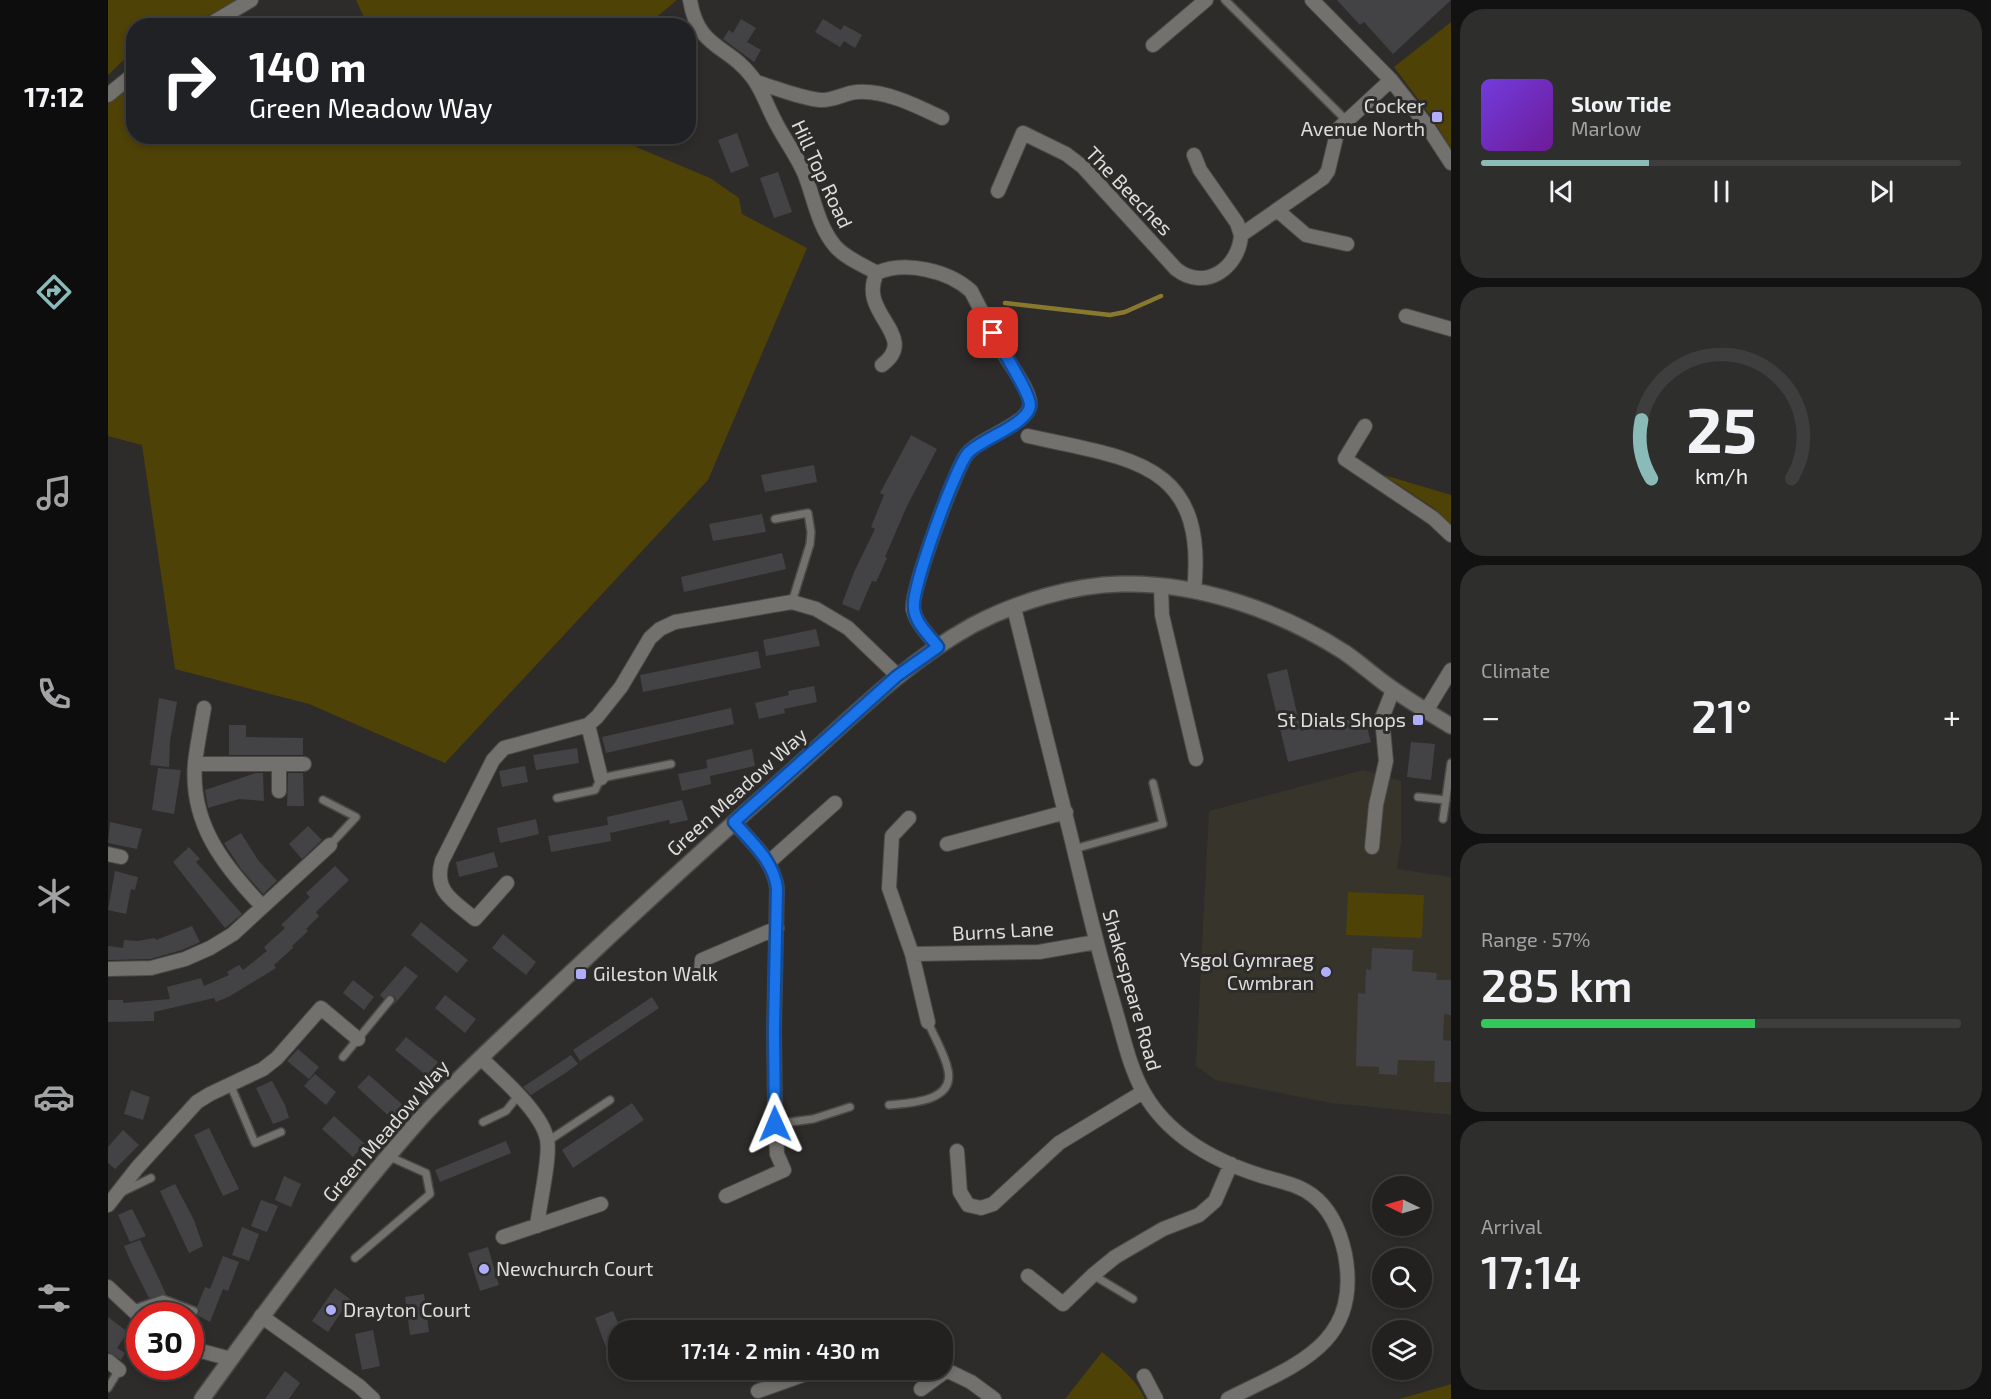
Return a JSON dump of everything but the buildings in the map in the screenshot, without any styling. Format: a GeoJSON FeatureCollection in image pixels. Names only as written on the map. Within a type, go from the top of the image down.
{"type":"FeatureCollection","features":[{"type":"Feature","properties":{"kind":"street"},"geometry":{"type":"LineString","coordinates":[[221,18],[251,0]]}},
{"type":"Feature","properties":{"kind":"street","name":"Hill Top Road"},"geometry":{"type":"LineString","coordinates":[[690,0],[695,18]]}},
{"type":"Feature","properties":{"kind":"street"},"geometry":{"type":"LineString","coordinates":[[1154,45],[1206,0]]}},
{"type":"Feature","properties":{"kind":"street"},"geometry":{"type":"LineString","coordinates":[[1312,0],[1391,80],[1425,123],[1451,163]]}},
{"type":"Feature","properties":{"kind":"street","name":"Hill Top Road"},"geometry":{"type":"LineString","coordinates":[[696,23],[706,39],[741,63],[756,82],[801,167],[830,240],[845,255],[877,273]]}},
{"type":"Feature","properties":{"kind":"street"},"geometry":{"type":"LineString","coordinates":[[108,95],[126,80]]}},
{"type":"Feature","properties":{"kind":"street"},"geometry":{"type":"LineString","coordinates":[[1194,155],[1200,170],[1237,223],[1241,235],[1326,174],[1336,135],[1346,120],[1391,80]]}},
{"type":"Feature","properties":{"kind":"street"},"geometry":{"type":"LineString","coordinates":[[756,82],[822,100],[866,92],[894,98],[942,118]]}},
{"type":"Feature","properties":{"kind":"street","name":"The Beeches"},"geometry":{"type":"LineString","coordinates":[[998,191],[1023,133],[1066,154],[1083,167],[1176,269],[1189,277],[1209,276],[1228,267],[1239,247],[1241,235]]}},
{"type":"Feature","properties":{"kind":"street"},"geometry":{"type":"LineString","coordinates":[[1276,210],[1306,235],[1347,244]]}},
{"type":"Feature","properties":{"kind":"street"},"geometry":{"type":"LineString","coordinates":[[882,365],[891,358],[895,345],[893,334],[873,299],[872,286],[877,273],[889,268],[912,268],[948,277],[971,291],[1026,392],[1030,404],[1029,410],[1020,419],[971,450],[956,474],[921,570],[914,597],[914,609],[919,623],[938,647]]}},
{"type":"Feature","properties":{"kind":"street"},"geometry":{"type":"LineString","coordinates":[[1406,316],[1451,330]]}},
{"type":"Feature","properties":{"kind":"street"},"geometry":{"type":"LineString","coordinates":[[1365,426],[1344,459],[1433,518],[1451,534]]}},
{"type":"Feature","properties":{"kind":"street"},"geometry":{"type":"LineString","coordinates":[[1028,436],[1127,458],[1158,474],[1183,503],[1191,522],[1196,543],[1194,591]]}},
{"type":"Feature","properties":{"kind":"street","name":"Green Meadow Way"},"geometry":{"type":"LineString","coordinates":[[202,1399],[261,1316],[336,1219],[424,1115],[481,1058],[734,822],[897,676],[976,624],[1046,597],[1099,585],[1127,584],[1194,591],[1253,608],[1297,626],[1345,653],[1394,690],[1451,726]]}},
{"type":"Feature","properties":{"kind":"street"},"geometry":{"type":"LineString","coordinates":[[1161,587],[1162,615],[1196,759]]}},
{"type":"Feature","properties":{"kind":"street"},"geometry":{"type":"LineString","coordinates":[[507,883],[475,920],[445,893],[440,883],[439,873],[447,851],[499,753],[504,748],[588,725],[610,700],[650,638],[660,628],[675,622],[792,602],[816,609],[848,628],[897,676]]}},
{"type":"Feature","properties":{"kind":"street","name":"Shakespeare Road"},"geometry":{"type":"LineString","coordinates":[[1014,608],[1066,812],[1096,942],[1131,1064],[1143,1092],[1161,1119],[1182,1138],[1231,1164],[1289,1183],[1312,1195],[1328,1210],[1340,1232],[1348,1276],[1347,1296],[1342,1316],[1333,1333],[1318,1350],[1287,1369],[1228,1399]]}},
{"type":"Feature","properties":{"kind":"street"},"geometry":{"type":"LineString","coordinates":[[1426,711],[1451,670]]}},
{"type":"Feature","properties":{"kind":"street"},"geometry":{"type":"LineString","coordinates":[[1372,847],[1376,805],[1386,761],[1382,718],[1394,690]]}},
{"type":"Feature","properties":{"kind":"street"},"geometry":{"type":"LineString","coordinates":[[204,708],[195,764],[196,792],[208,835],[220,858],[262,906]]}},
{"type":"Feature","properties":{"kind":"street"},"geometry":{"type":"LineString","coordinates":[[588,725],[601,778]]}},
{"type":"Feature","properties":{"kind":"street"},"geometry":{"type":"LineString","coordinates":[[195,764],[304,764]]}},
{"type":"Feature","properties":{"kind":"street"},"geometry":{"type":"LineString","coordinates":[[279,764],[279,791]]}},
{"type":"Feature","properties":{"kind":"street"},"geometry":{"type":"LineString","coordinates":[[769,862],[835,803]]}},
{"type":"Feature","properties":{"kind":"street"},"geometry":{"type":"LineString","coordinates":[[947,844],[1066,812]]}},
{"type":"Feature","properties":{"kind":"street"},"geometry":{"type":"LineString","coordinates":[[909,818],[892,836],[889,888],[912,954],[928,1022]]}},
{"type":"Feature","properties":{"kind":"street"},"geometry":{"type":"LineString","coordinates":[[726,1196],[784,1170],[777,1154],[775,1124],[777,888],[775,873],[769,862],[734,822]]}},
{"type":"Feature","properties":{"kind":"street"},"geometry":{"type":"LineString","coordinates":[[108,969],[151,968],[185,959],[210,948],[233,934],[330,845]]}},
{"type":"Feature","properties":{"kind":"street"},"geometry":{"type":"LineString","coordinates":[[701,973],[702,960],[777,928]]}},
{"type":"Feature","properties":{"kind":"street","name":"Burns Lane"},"geometry":{"type":"LineString","coordinates":[[912,954],[1039,952],[1096,942]]}},
{"type":"Feature","properties":{"kind":"street"},"geometry":{"type":"LineString","coordinates":[[108,1205],[137,1168],[197,1102],[263,1069],[277,1058],[321,1008],[358,1039]]}},
{"type":"Feature","properties":{"kind":"street"},"geometry":{"type":"LineString","coordinates":[[481,1058],[518,1096],[541,1125],[548,1142],[537,1226]]}},
{"type":"Feature","properties":{"kind":"street"},"geometry":{"type":"LineString","coordinates":[[957,1151],[960,1192],[968,1205],[981,1208],[993,1204],[1059,1143],[1143,1092]]}},
{"type":"Feature","properties":{"kind":"street"},"geometry":{"type":"LineString","coordinates":[[1029,1276],[1063,1304],[1115,1257],[1163,1229],[1199,1215],[1215,1202],[1231,1164]]}},
{"type":"Feature","properties":{"kind":"street"},"geometry":{"type":"LineString","coordinates":[[504,1237],[601,1204]]}},
{"type":"Feature","properties":{"kind":"street"},"geometry":{"type":"LineString","coordinates":[[108,1287],[126,1305]]}},
{"type":"Feature","properties":{"kind":"street"},"geometry":{"type":"LineString","coordinates":[[261,1316],[359,1386],[373,1399]]}},
{"type":"Feature","properties":{"kind":"street"},"geometry":{"type":"LineString","coordinates":[[204,1352],[231,1359]]}},
{"type":"Feature","properties":{"kind":"street"},"geometry":{"type":"LineString","coordinates":[[953,1373],[971,1382],[994,1399]]}},
{"type":"Feature","properties":{"kind":"street"},"geometry":{"type":"LineString","coordinates":[[1144,1376],[1156,1399]]}},
{"type":"Feature","properties":{"kind":"street"},"geometry":{"type":"LineString","coordinates":[[758,1391],[789,1380]]}},
{"type":"Feature","properties":{"kind":"street"},"geometry":{"type":"LineString","coordinates":[[921,1389],[932,1380]]}},
{"type":"Feature","properties":{"kind":"lane"},"geometry":{"type":"LineString","coordinates":[[1225,0],[1346,120]]}},
{"type":"Feature","properties":{"kind":"lane"},"geometry":{"type":"LineString","coordinates":[[775,519],[808,513],[812,532],[792,602]]}},
{"type":"Feature","properties":{"kind":"lane"},"geometry":{"type":"LineString","coordinates":[[1443,819],[1451,763]]}},
{"type":"Feature","properties":{"kind":"lane"},"geometry":{"type":"LineString","coordinates":[[557,798],[596,790],[601,778],[671,764]]}},
{"type":"Feature","properties":{"kind":"lane"},"geometry":{"type":"LineString","coordinates":[[1074,849],[1163,824],[1153,783]]}},
{"type":"Feature","properties":{"kind":"lane"},"geometry":{"type":"LineString","coordinates":[[1418,797],[1446,800]]}},
{"type":"Feature","properties":{"kind":"lane"},"geometry":{"type":"LineString","coordinates":[[322,800],[356,817],[330,845]]}},
{"type":"Feature","properties":{"kind":"lane"},"geometry":{"type":"LineString","coordinates":[[343,1058],[390,1000]]}},
{"type":"Feature","properties":{"kind":"lane"},"geometry":{"type":"LineString","coordinates":[[889,1105],[926,1100],[942,1091],[948,1081],[948,1070],[928,1022]]}},
{"type":"Feature","properties":{"kind":"lane"},"geometry":{"type":"LineString","coordinates":[[230,1084],[255,1143],[281,1132]]}},
{"type":"Feature","properties":{"kind":"lane"},"geometry":{"type":"LineString","coordinates":[[483,1122],[506,1111],[518,1096]]}},
{"type":"Feature","properties":{"kind":"lane"},"geometry":{"type":"LineString","coordinates":[[548,1142],[610,1100]]}},
{"type":"Feature","properties":{"kind":"lane"},"geometry":{"type":"LineString","coordinates":[[775,1124],[813,1119],[850,1107]]}},
{"type":"Feature","properties":{"kind":"lane"},"geometry":{"type":"LineString","coordinates":[[355,1258],[430,1194],[426,1173],[388,1156]]}},
{"type":"Feature","properties":{"kind":"lane"},"geometry":{"type":"LineString","coordinates":[[117,1194],[151,1178]]}},
{"type":"Feature","properties":{"kind":"lane"},"geometry":{"type":"LineString","coordinates":[[1093,1275],[1133,1299]]}},
{"type":"Feature","properties":{"kind":"lane"},"geometry":{"type":"LineString","coordinates":[[108,1388],[113,1365]]}},
{"type":"Feature","properties":{"kind":"shaded area"},"geometry":{"type":"Polygon","coordinates":[[[108,0],[237,0],[203,18],[126,18],[126,58],[108,75],[108,0]]]}},
{"type":"Feature","properties":{"kind":"shaded area"},"geometry":{"type":"Polygon","coordinates":[[[356,0],[677,0],[655,18],[364,18],[356,0]]]}},
{"type":"Feature","properties":{"kind":"shaded area"},"geometry":{"type":"Polygon","coordinates":[[[1451,22],[1451,149],[1433,119],[1394,67],[1451,22]]]}},
{"type":"Feature","properties":{"kind":"shaded area"},"geometry":{"type":"Polygon","coordinates":[[[126,85],[126,144],[632,144],[710,178],[739,198],[742,214],[807,248],[708,480],[445,763],[309,704],[175,669],[142,445],[108,436],[108,101],[126,85]]]}},
{"type":"Feature","properties":{"kind":"shaded area"},"geometry":{"type":"Polygon","coordinates":[[[1384,475],[1451,495],[1451,527],[1435,509],[1384,475]]]}},
{"type":"Feature","properties":{"kind":"shaded area","name":"Ysgol Gymraeg Cwmbran"},"geometry":{"type":"Polygon","coordinates":[[[1363,770],[1401,781],[1401,842],[1397,869],[1451,877],[1451,1115],[1331,1103],[1215,1080],[1196,1066],[1209,811],[1363,770]]]}},
{"type":"Feature","properties":{"kind":"shaded area"},"geometry":{"type":"Polygon","coordinates":[[[1348,892],[1424,895],[1422,938],[1346,935],[1348,892]]]}},
{"type":"Feature","properties":{"kind":"shaded area"},"geometry":{"type":"Polygon","coordinates":[[[1102,1352],[1132,1379],[1145,1399],[1065,1399],[1102,1352]]]}},
{"type":"Feature","properties":{"kind":"shaded area"},"geometry":{"type":"Polygon","coordinates":[[[1451,1384],[1451,1399],[1399,1399],[1445,1386],[1451,1384]]]}},
{"type":"Feature","properties":{"kind":"waterway"},"geometry":{"type":"LineString","coordinates":[[1005,303],[1110,315],[1125,312],[1161,296]]}},
{"type":"Feature","properties":{"kind":"place","name":"Cocker Avenue North"},"geometry":{"type":"Point","coordinates":[1437,117]}},
{"type":"Feature","properties":{"kind":"place","name":"St Dials Shops"},"geometry":{"type":"Point","coordinates":[1418,720]}},
{"type":"Feature","properties":{"kind":"place","name":"Ysgol Gymraeg Cwmbran"},"geometry":{"type":"Point","coordinates":[1326,972]}},
{"type":"Feature","properties":{"kind":"place","name":"Gileston Walk"},"geometry":{"type":"Point","coordinates":[581,974]}},
{"type":"Feature","properties":{"kind":"place","name":"Newchurch Court"},"geometry":{"type":"Point","coordinates":[484,1269]}},
{"type":"Feature","properties":{"kind":"place","name":"Drayton Court"},"geometry":{"type":"Point","coordinates":[331,1310]}},
{"type":"Feature","properties":{"kind":"route"},"geometry":{"type":"LineString","coordinates":[[775,1124],[774,1030],[777,928],[775,873],[769,862],[734,822],[897,676],[938,647],[919,623],[914,609],[914,597],[921,570],[956,474],[971,450],[1026,415],[1029,410],[1029,398],[993,333]]}}]}
